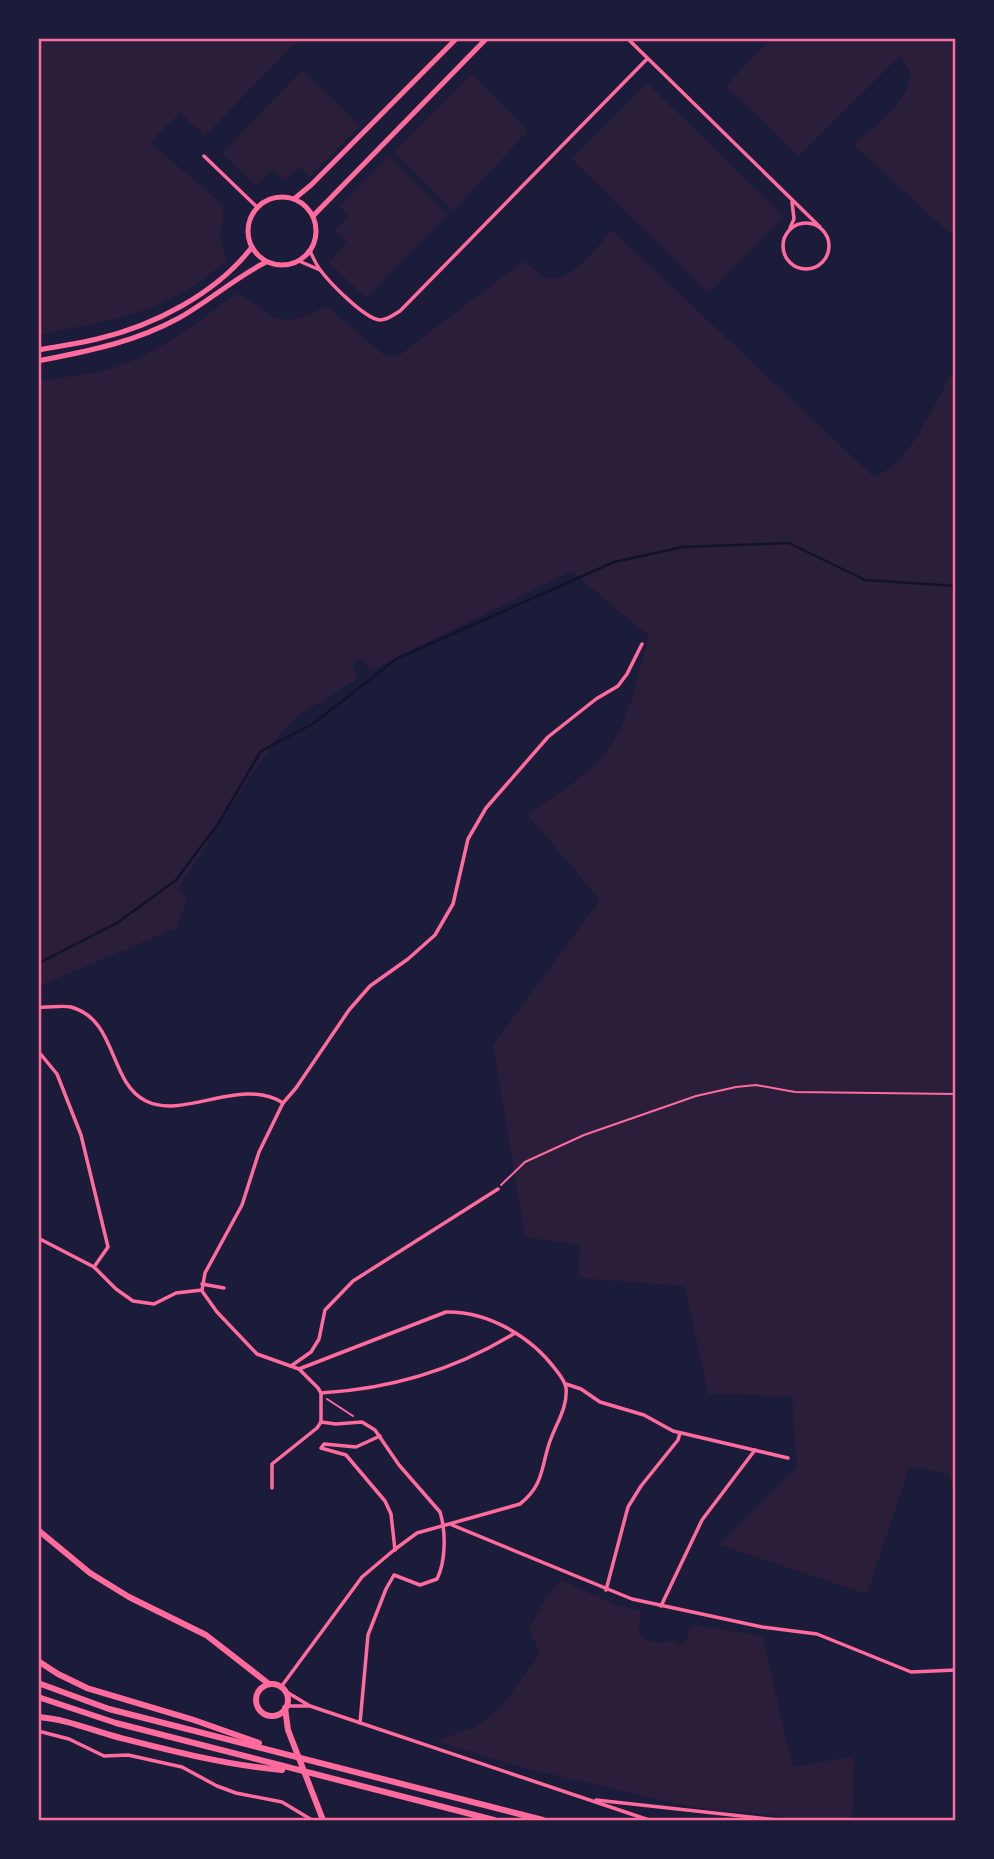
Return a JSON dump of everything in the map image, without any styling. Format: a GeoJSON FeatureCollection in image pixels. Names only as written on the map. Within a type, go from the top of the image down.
{"type":"FeatureCollection","features":[{"type":"Feature","properties":{"kind":"main road"},"geometry":{"type":"LineString","coordinates":[[38,1530],[90,1573],[129,1597],[206,1634],[269,1684],[283,1689],[288,1730],[323,1821]]}},
{"type":"Feature","properties":{"kind":"main road"},"geometry":{"type":"LineString","coordinates":[[38,1661],[86,1688],[191,1718],[286,1754]]}},
{"type":"Feature","properties":{"kind":"main road"},"geometry":{"type":"LineString","coordinates":[[251,1671],[260,1710],[274,1715],[288,1730]]}},
{"type":"Feature","properties":{"kind":"main road"},"geometry":{"type":"LineString","coordinates":[[38,1684],[141,1718],[543,1821]]}},
{"type":"Feature","properties":{"kind":"main road"},"geometry":{"type":"LineString","coordinates":[[258,1692],[269,1684]]}},
{"type":"Feature","properties":{"kind":"main road"},"geometry":{"type":"LineString","coordinates":[[38,1697],[80,1712],[494,1821]]}},
{"type":"Feature","properties":{"kind":"main road"},"geometry":{"type":"LineString","coordinates":[[274,1715],[286,1707]]}},
{"type":"Feature","properties":{"kind":"main road"},"geometry":{"type":"LineString","coordinates":[[38,1717],[63,1721],[220,1762],[298,1771]]}},
{"type":"Feature","properties":{"kind":"street"},"geometry":{"type":"LineString","coordinates":[[294,199],[311,186],[457,38]]}},
{"type":"Feature","properties":{"kind":"street"},"geometry":{"type":"LineString","coordinates":[[313,216],[487,38]]}},
{"type":"Feature","properties":{"kind":"street"},"geometry":{"type":"LineString","coordinates":[[627,38],[820,227],[829,240],[829,248],[827,256],[813,268],[797,267],[785,254],[785,238],[794,219],[792,200]]}},
{"type":"Feature","properties":{"kind":"street"},"geometry":{"type":"LineString","coordinates":[[310,251],[320,270],[362,311],[372,318],[390,318],[400,311],[647,59]]}},
{"type":"Feature","properties":{"kind":"street"},"geometry":{"type":"LineString","coordinates":[[204,156],[258,208]]}},
{"type":"Feature","properties":{"kind":"street"},"geometry":{"type":"LineString","coordinates":[[271,199],[294,199],[313,216],[316,234],[310,251],[299,261],[288,265],[266,262],[252,247],[248,224],[258,208],[271,199]]}},
{"type":"Feature","properties":{"kind":"street"},"geometry":{"type":"LineString","coordinates":[[789,231],[804,223],[820,227]]}},
{"type":"Feature","properties":{"kind":"street"},"geometry":{"type":"LineString","coordinates":[[38,350],[97,339],[132,329],[174,309],[211,286],[240,263],[252,247]]}},
{"type":"Feature","properties":{"kind":"street"},"geometry":{"type":"LineString","coordinates":[[299,261],[320,270]]}},
{"type":"Feature","properties":{"kind":"street"},"geometry":{"type":"LineString","coordinates":[[38,361],[102,349],[136,338],[177,319],[266,262]]}},
{"type":"Feature","properties":{"kind":"street"},"geometry":{"type":"LineString","coordinates":[[272,1488],[272,1464],[321,1422],[321,1393],[299,1369],[257,1354],[216,1312],[202,1290],[214,1255],[242,1205],[259,1152],[283,1103],[349,1010],[370,986],[408,959],[435,934],[453,904],[468,839],[486,808],[548,737],[596,699],[618,686],[642,644]]}},
{"type":"Feature","properties":{"kind":"street"},"geometry":{"type":"LineString","coordinates":[[38,1007],[68,1006],[87,1014],[103,1030],[131,1090],[146,1101],[165,1105],[256,1094],[272,1096],[283,1103]]}},
{"type":"Feature","properties":{"kind":"street"},"geometry":{"type":"LineString","coordinates":[[38,1051],[57,1074],[81,1135],[108,1247],[94,1268]]}},
{"type":"Feature","properties":{"kind":"street"},"geometry":{"type":"LineString","coordinates":[[291,1366],[310,1352],[319,1339],[325,1310],[353,1281],[498,1189]]}},
{"type":"Feature","properties":{"kind":"street"},"geometry":{"type":"LineString","coordinates":[[38,1238],[94,1268],[116,1290],[133,1301],[154,1304],[176,1293],[202,1290]]}},
{"type":"Feature","properties":{"kind":"street"},"geometry":{"type":"LineString","coordinates":[[202,1284],[224,1288]]}},
{"type":"Feature","properties":{"kind":"street"},"geometry":{"type":"LineString","coordinates":[[299,1369],[446,1312],[462,1312],[491,1320],[515,1333],[550,1362],[566,1384],[581,1389],[600,1402],[644,1415],[667,1429],[680,1433],[788,1458]]}},
{"type":"Feature","properties":{"kind":"street"},"geometry":{"type":"LineString","coordinates":[[321,1393],[388,1386],[421,1377],[479,1354],[515,1333]]}},
{"type":"Feature","properties":{"kind":"street"},"geometry":{"type":"LineString","coordinates":[[566,1384],[566,1400],[549,1443],[541,1478],[532,1495],[520,1504],[417,1533],[395,1550],[362,1577],[283,1689],[310,1706],[649,1821]]}},
{"type":"Feature","properties":{"kind":"street"},"geometry":{"type":"LineString","coordinates":[[321,1422],[362,1422],[375,1430],[399,1465],[440,1512],[443,1527],[442,1562],[437,1579],[420,1586],[394,1575],[386,1589],[368,1635],[360,1723]]}},
{"type":"Feature","properties":{"kind":"street"},"geometry":{"type":"LineString","coordinates":[[606,1590],[628,1507],[641,1486],[678,1440],[680,1433]]}},
{"type":"Feature","properties":{"kind":"street"},"geometry":{"type":"LineString","coordinates":[[380,1436],[356,1447],[324,1444],[321,1448],[346,1455],[385,1501],[391,1514],[395,1550]]}},
{"type":"Feature","properties":{"kind":"street"},"geometry":{"type":"LineString","coordinates":[[661,1606],[702,1520],[755,1450]]}},
{"type":"Feature","properties":{"kind":"street"},"geometry":{"type":"LineString","coordinates":[[452,1525],[606,1590],[661,1606],[762,1627],[817,1633],[911,1672],[956,1670]]}},
{"type":"Feature","properties":{"kind":"street"},"geometry":{"type":"LineString","coordinates":[[286,1707],[310,1706]]}},
{"type":"Feature","properties":{"kind":"street"},"geometry":{"type":"LineString","coordinates":[[38,1731],[69,1739],[104,1756],[128,1755],[182,1767],[236,1793],[282,1802],[312,1821]]}},
{"type":"Feature","properties":{"kind":"street"},"geometry":{"type":"LineString","coordinates":[[592,1800],[778,1821]]}},
{"type":"Feature","properties":{"kind":"path"},"geometry":{"type":"LineString","coordinates":[[498,1189],[525,1162],[584,1135],[696,1096],[736,1087],[756,1085],[795,1093],[956,1094]]}},
{"type":"Feature","properties":{"kind":"path"},"geometry":{"type":"LineString","coordinates":[[326,1398],[353,1415],[347,1418],[347,1423]]}},
{"type":"Feature","properties":{"kind":"shaded area"},"geometry":{"type":"Polygon","coordinates":[[[38,39],[299,39],[205,136],[180,113],[150,142],[224,206],[220,237],[227,261],[181,293],[149,308],[102,322],[39,335],[38,39]]]}},
{"type":"Feature","properties":{"kind":"shaded area"},"geometry":{"type":"Polygon","coordinates":[[[770,39],[955,39],[955,238],[854,145],[889,113],[903,95],[911,74],[900,56],[799,156],[726,86],[770,39]]]}},
{"type":"Feature","properties":{"kind":"shaded area"},"geometry":{"type":"Polygon","coordinates":[[[302,70],[360,125],[310,177],[299,167],[285,181],[272,170],[256,186],[222,153],[302,70]]]}},
{"type":"Feature","properties":{"kind":"shaded area"},"geometry":{"type":"Polygon","coordinates":[[[471,74],[528,131],[453,211],[394,152],[471,74]]]}},
{"type":"Feature","properties":{"kind":"shaded area"},"geometry":{"type":"Polygon","coordinates":[[[647,83],[784,216],[709,293],[572,159],[647,83]]]}},
{"type":"Feature","properties":{"kind":"shaded area"},"geometry":{"type":"Polygon","coordinates":[[[389,156],[448,215],[366,298],[329,262],[347,242],[335,230],[349,216],[339,206],[389,156]]]}},
{"type":"Feature","properties":{"kind":"shaded area"},"geometry":{"type":"Polygon","coordinates":[[[612,230],[875,478],[899,461],[917,437],[955,368],[955,1501],[949,1474],[910,1466],[867,1594],[719,1545],[797,1467],[792,1396],[708,1394],[685,1286],[579,1278],[580,1245],[525,1237],[493,1045],[600,900],[528,815],[582,776],[609,749],[631,703],[649,636],[571,571],[370,671],[362,659],[353,663],[357,679],[296,717],[248,780],[177,891],[188,895],[177,928],[39,986],[38,381],[98,372],[134,360],[180,334],[237,293],[261,310],[280,319],[299,318],[326,306],[384,355],[397,357],[524,261],[545,277],[560,278],[577,268],[612,230]]]}},
{"type":"Feature","properties":{"kind":"shaded area"},"geometry":{"type":"Polygon","coordinates":[[[560,1580],[616,1605],[641,1611],[638,1632],[653,1642],[671,1640],[684,1643],[693,1625],[762,1636],[793,1767],[854,1756],[852,1820],[788,1820],[771,1815],[696,1808],[524,1768],[437,1741],[477,1726],[500,1708],[540,1654],[529,1629],[560,1580]]]}},
{"type":"Feature","properties":{"kind":"waterway"},"geometry":{"type":"LineString","coordinates":[[39,963],[117,923],[176,880],[218,824],[261,751],[314,723],[396,659],[614,562],[683,547],[789,543],[865,580],[956,586]]}}]}
